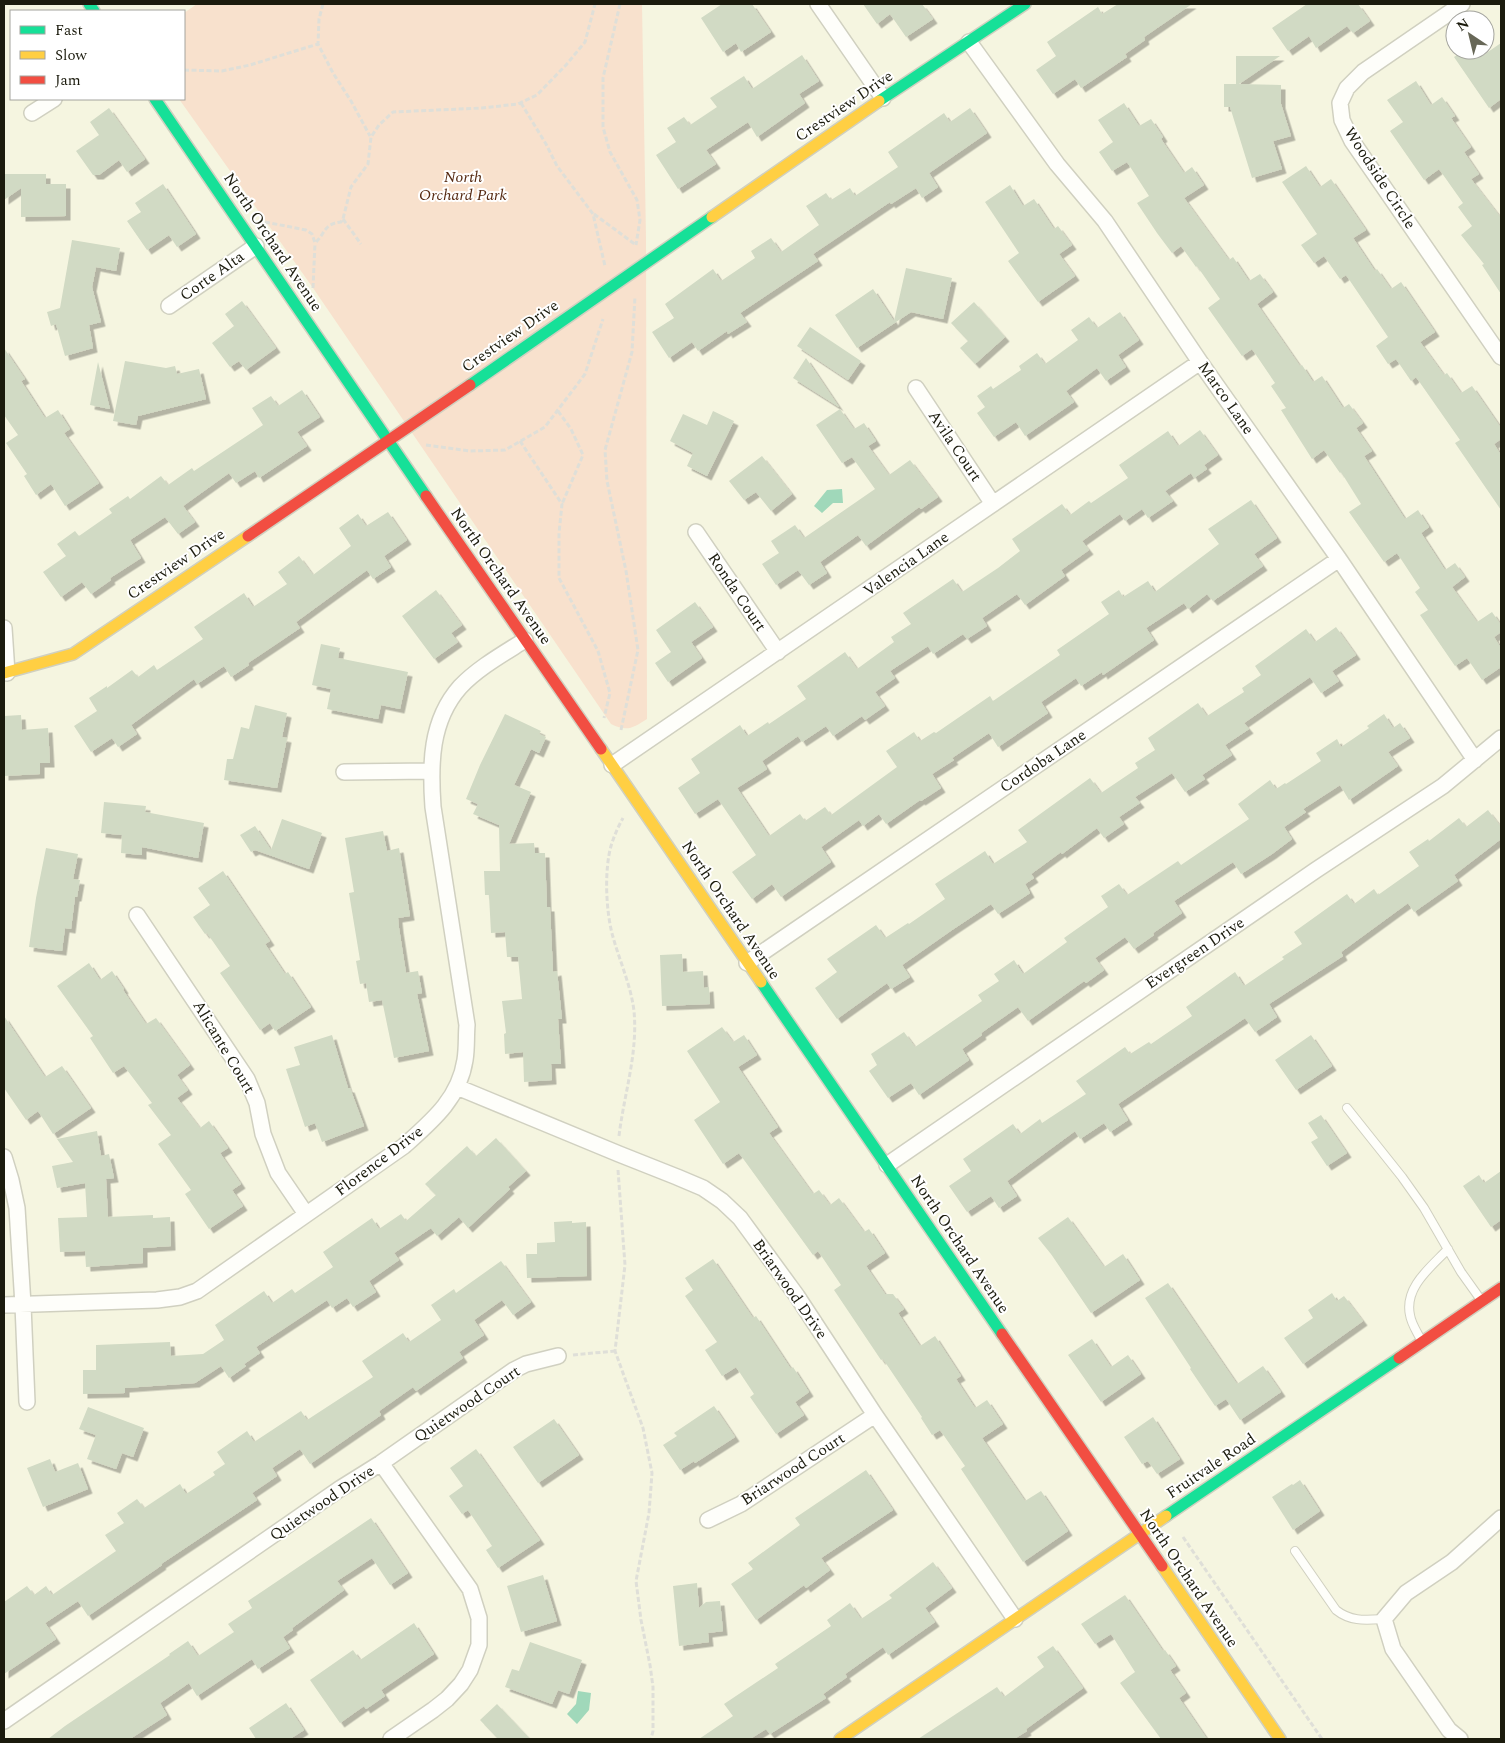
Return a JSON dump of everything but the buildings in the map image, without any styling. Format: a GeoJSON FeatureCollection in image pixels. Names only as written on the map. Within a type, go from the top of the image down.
{"type":"FeatureCollection","features":[{"type":"Feature","properties":{"kind":"street"},"geometry":{"type":"LineString","coordinates":[[818,4],[883,98]]}},
{"type":"Feature","properties":{"kind":"street","name":"Crestview Drive"},"geometry":{"type":"LineString","coordinates":[[5,673],[73,654],[388,441],[883,98],[1025,4]]}},
{"type":"Feature","properties":{"kind":"street","name":"Woodside Circle"},"geometry":{"type":"LineString","coordinates":[[1462,4],[1363,72],[1347,88],[1340,103],[1342,120],[1352,140],[1501,357]]}},
{"type":"Feature","properties":{"kind":"street","name":"Marco Lane"},"geometry":{"type":"LineString","coordinates":[[969,42],[1057,164],[1105,221],[1200,362],[1339,558],[1475,760]]}},
{"type":"Feature","properties":{"kind":"street"},"geometry":{"type":"LineString","coordinates":[[32,113],[52,100]]}},
{"type":"Feature","properties":{"kind":"street","name":"North Orchard Avenue"},"geometry":{"type":"LineString","coordinates":[[156,100],[1280,1739]]}},
{"type":"Feature","properties":{"kind":"street","name":"Corte Alta"},"geometry":{"type":"LineString","coordinates":[[169,306],[256,246]]}},
{"type":"Feature","properties":{"kind":"street","name":"Valencia Lane"},"geometry":{"type":"LineString","coordinates":[[612,765],[1200,362]]}},
{"type":"Feature","properties":{"kind":"street","name":"Avila Court"},"geometry":{"type":"LineString","coordinates":[[916,388],[993,504]]}},
{"type":"Feature","properties":{"kind":"street","name":"Ronda Court"},"geometry":{"type":"LineString","coordinates":[[696,532],[778,652]]}},
{"type":"Feature","properties":{"kind":"street","name":"Cordoba Lane"},"geometry":{"type":"LineString","coordinates":[[747,963],[1339,558]]}},
{"type":"Feature","properties":{"kind":"street"},"geometry":{"type":"LineString","coordinates":[[4,628],[5,673]]}},
{"type":"Feature","properties":{"kind":"street","name":"Florence Drive"},"geometry":{"type":"LineString","coordinates":[[4,1305],[157,1300],[180,1298],[196,1291],[404,1146],[448,1104],[457,1087],[465,1060],[467,1025],[433,807],[431,771],[436,734],[446,709],[461,687],[525,640]]}},
{"type":"Feature","properties":{"kind":"street","name":"Evergreen Drive"},"geometry":{"type":"LineString","coordinates":[[887,1165],[1308,875],[1443,786],[1501,738]]}},
{"type":"Feature","properties":{"kind":"street"},"geometry":{"type":"LineString","coordinates":[[344,772],[431,771]]}},
{"type":"Feature","properties":{"kind":"street","name":"Alicante Court"},"geometry":{"type":"LineString","coordinates":[[138,915],[247,1079],[257,1103],[263,1134],[278,1173],[306,1214]]}},
{"type":"Feature","properties":{"kind":"street","name":"Briarwood Drive"},"geometry":{"type":"LineString","coordinates":[[457,1087],[703,1188],[722,1201],[740,1218],[797,1296],[875,1415],[1015,1619]]}},
{"type":"Feature","properties":{"kind":"street"},"geometry":{"type":"LineString","coordinates":[[4,1157],[17,1208],[24,1305],[27,1402]]}},
{"type":"Feature","properties":{"kind":"street","name":"Fruitvale Road"},"geometry":{"type":"LineString","coordinates":[[840,1739],[1501,1288]]}},
{"type":"Feature","properties":{"kind":"street","name":"Quietwood Court"},"geometry":{"type":"LineString","coordinates":[[381,1463],[514,1370],[526,1364],[558,1356]]}},
{"type":"Feature","properties":{"kind":"street","name":"Briarwood Court"},"geometry":{"type":"LineString","coordinates":[[708,1520],[741,1504],[875,1415]]}},
{"type":"Feature","properties":{"kind":"street","name":"Quietwood Drive"},"geometry":{"type":"LineString","coordinates":[[4,1720],[341,1488],[381,1463],[470,1590],[479,1618],[479,1645],[470,1670],[461,1684],[447,1699],[391,1739]]}},
{"type":"Feature","properties":{"kind":"street"},"geometry":{"type":"LineString","coordinates":[[1460,1739],[1449,1730],[1393,1649],[1384,1619],[1406,1593],[1452,1562],[1501,1518]]}},
{"type":"Feature","properties":{"kind":"lane"},"geometry":{"type":"LineString","coordinates":[[1347,1108],[1424,1208],[1461,1272],[1482,1301]]}},
{"type":"Feature","properties":{"kind":"lane"},"geometry":{"type":"LineString","coordinates":[[1422,1342],[1410,1316],[1409,1300],[1416,1282],[1448,1249]]}},
{"type":"Feature","properties":{"kind":"lane"},"geometry":{"type":"LineString","coordinates":[[1294,1551],[1336,1610],[1342,1615],[1354,1620],[1384,1619]]}},
{"type":"Feature","properties":{"kind":"path"},"geometry":{"type":"LineString","coordinates":[[323,4],[319,19],[318,44],[332,73],[351,101],[371,137]]}},
{"type":"Feature","properties":{"kind":"path"},"geometry":{"type":"LineString","coordinates":[[315,243],[321,237],[324,229],[332,223],[341,222],[343,219],[351,187],[368,164],[371,137],[379,125],[393,112],[463,110],[521,103],[537,95],[585,42],[595,4]]}},
{"type":"Feature","properties":{"kind":"path"},"geometry":{"type":"LineString","coordinates":[[620,4],[603,78],[603,127],[610,152],[637,200],[640,220],[636,245],[632,352],[605,450],[607,482],[626,572],[638,650],[621,730]]}},
{"type":"Feature","properties":{"kind":"path"},"geometry":{"type":"LineString","coordinates":[[185,70],[222,71],[250,65],[318,44]]}},
{"type":"Feature","properties":{"kind":"path"},"geometry":{"type":"LineString","coordinates":[[521,103],[557,166],[593,214],[636,245]]}},
{"type":"Feature","properties":{"kind":"path"},"geometry":{"type":"LineString","coordinates":[[593,214],[610,286]]}},
{"type":"Feature","properties":{"kind":"path"},"geometry":{"type":"LineString","coordinates":[[343,219],[362,244]]}},
{"type":"Feature","properties":{"kind":"path"},"geometry":{"type":"LineString","coordinates":[[265,222],[306,230],[312,234],[315,243],[312,288]]}},
{"type":"Feature","properties":{"kind":"path"},"geometry":{"type":"LineString","coordinates":[[426,445],[470,451],[505,450],[545,427],[585,374],[603,318]]}},
{"type":"Feature","properties":{"kind":"path"},"geometry":{"type":"LineString","coordinates":[[558,411],[571,429],[582,455],[562,504],[559,533],[559,578],[598,651],[610,693],[598,745]]}},
{"type":"Feature","properties":{"kind":"path"},"geometry":{"type":"LineString","coordinates":[[520,441],[562,504]]}},
{"type":"Feature","properties":{"kind":"path"},"geometry":{"type":"LineString","coordinates":[[634,797],[615,832],[610,848],[608,872],[608,903],[612,935],[630,990],[634,1011],[635,1038],[619,1135],[618,1179],[625,1265],[615,1351],[643,1428],[652,1473],[649,1513],[636,1581],[640,1620],[653,1687],[653,1731],[651,1739]]}},
{"type":"Feature","properties":{"kind":"path"},"geometry":{"type":"LineString","coordinates":[[558,1356],[615,1351]]}},
{"type":"Feature","properties":{"kind":"path"},"geometry":{"type":"LineString","coordinates":[[1183,1537],[1322,1739]]}},
{"type":"Feature","properties":{"kind":"green space","name":"North Orchard Park"},"geometry":{"type":"Polygon","coordinates":[[[197,4],[642,4],[646,238],[647,719],[630,728],[621,728],[611,724],[313,288],[180,100],[185,100],[185,12],[197,4]]]}},
{"type":"Feature","properties":{"kind":"shaded area"},"geometry":{"type":"Polygon","coordinates":[[[842,489],[843,503],[833,503],[822,513],[814,506],[827,490],[842,489]]]}},
{"type":"Feature","properties":{"kind":"shaded area"},"geometry":{"type":"Polygon","coordinates":[[[578,1691],[591,1693],[589,1710],[577,1724],[567,1714],[576,1704],[578,1691]]]}},
{"type":"Feature","properties":{"kind":"traffic: fast"},"geometry":{"type":"LineString","coordinates":[[89,4],[93,10]]}},
{"type":"Feature","properties":{"kind":"traffic: fast"},"geometry":{"type":"LineString","coordinates":[[879,101],[1025,4]]}},
{"type":"Feature","properties":{"kind":"traffic: fast"},"geometry":{"type":"LineString","coordinates":[[156,100],[426,496]]}},
{"type":"Feature","properties":{"kind":"traffic: fast"},"geometry":{"type":"LineString","coordinates":[[470,385],[712,217]]}},
{"type":"Feature","properties":{"kind":"traffic: fast"},"geometry":{"type":"LineString","coordinates":[[761,982],[1002,1334]]}},
{"type":"Feature","properties":{"kind":"traffic: fast"},"geometry":{"type":"LineString","coordinates":[[1166,1516],[1399,1358]]}},
{"type":"Feature","properties":{"kind":"traffic: slow"},"geometry":{"type":"LineString","coordinates":[[712,217],[879,101]]}},
{"type":"Feature","properties":{"kind":"traffic: slow"},"geometry":{"type":"LineString","coordinates":[[4,673],[73,654],[248,536]]}},
{"type":"Feature","properties":{"kind":"traffic: slow"},"geometry":{"type":"LineString","coordinates":[[601,749],[761,982]]}},
{"type":"Feature","properties":{"kind":"traffic: slow"},"geometry":{"type":"LineString","coordinates":[[840,1739],[1166,1516]]}},
{"type":"Feature","properties":{"kind":"traffic: slow"},"geometry":{"type":"LineString","coordinates":[[1162,1566],[1280,1739]]}},
{"type":"Feature","properties":{"kind":"traffic: jam"},"geometry":{"type":"LineString","coordinates":[[248,536],[470,385]]}},
{"type":"Feature","properties":{"kind":"traffic: jam"},"geometry":{"type":"LineString","coordinates":[[426,496],[601,749]]}},
{"type":"Feature","properties":{"kind":"traffic: jam"},"geometry":{"type":"LineString","coordinates":[[1399,1358],[1501,1288]]}},
{"type":"Feature","properties":{"kind":"traffic: jam"},"geometry":{"type":"LineString","coordinates":[[1002,1334],[1162,1566]]}}]}
